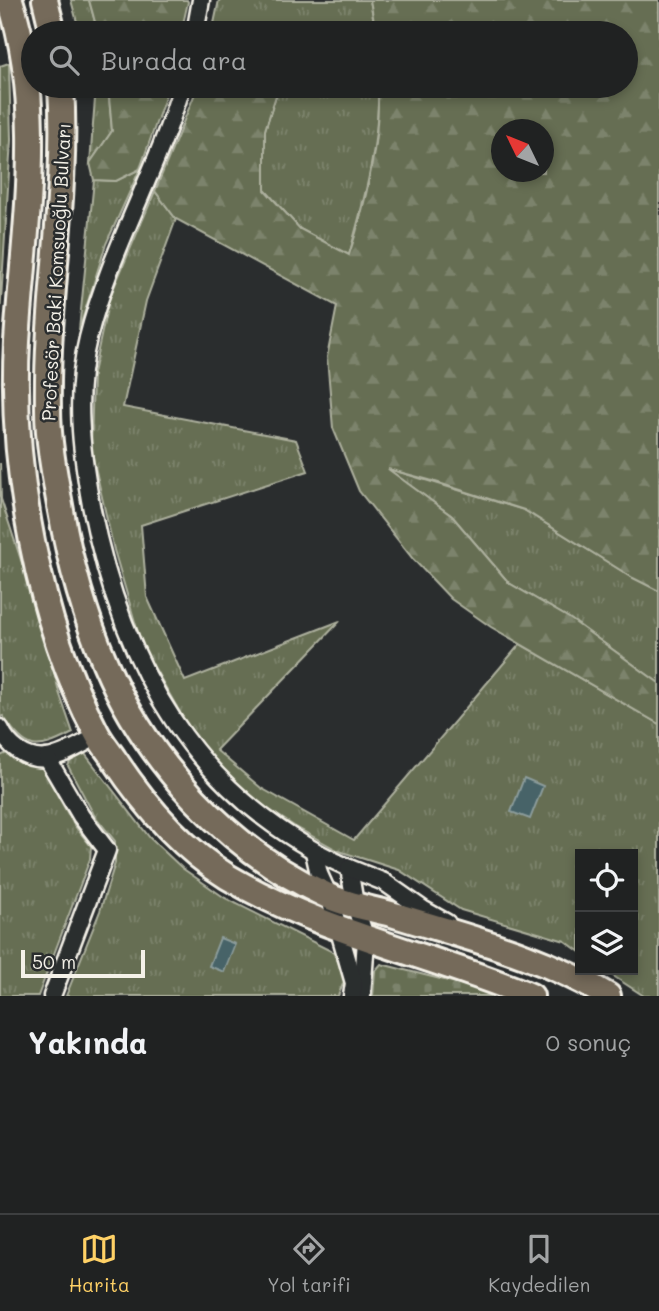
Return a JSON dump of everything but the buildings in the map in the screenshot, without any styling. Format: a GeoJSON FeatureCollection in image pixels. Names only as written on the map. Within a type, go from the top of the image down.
{"type":"FeatureCollection","features":[{"type":"Feature","properties":{"kind":"main road","name":"Profesör Baki Komsuoğlu Bulvarı"},"geometry":{"type":"LineString","coordinates":[[10,0],[21,36]]}},
{"type":"Feature","properties":{"kind":"main road"},"geometry":{"type":"LineString","coordinates":[[45,0],[50,21]]}},
{"type":"Feature","properties":{"kind":"main road","name":"Profesör Baki Komsuoğlu Bulvarı"},"geometry":{"type":"LineString","coordinates":[[28,98],[30,161],[16,368],[23,496],[50,611],[78,696],[98,736],[133,788],[167,827],[197,855],[227,876],[337,929],[531,996]]}},
{"type":"Feature","properties":{"kind":"main road","name":"Profesör Baki Komsuoğlu Bulvarı"},"geometry":{"type":"LineString","coordinates":[[62,98],[63,174],[48,365],[49,433],[65,531],[85,611],[104,662],[143,732],[185,790],[234,836],[255,853],[329,897],[476,939],[566,973],[608,996]]}},
{"type":"Feature","properties":{"kind":"street"},"geometry":{"type":"LineString","coordinates":[[197,21],[201,0]]}},
{"type":"Feature","properties":{"kind":"street"},"geometry":{"type":"LineString","coordinates":[[177,98],[156,162],[111,265],[88,339],[79,399],[83,459],[97,534],[132,644],[163,707],[221,781],[272,823],[314,852],[384,882],[424,910],[476,939]]}},
{"type":"Feature","properties":{"kind":"street"},"geometry":{"type":"LineString","coordinates":[[0,728],[4,738],[19,752],[47,758],[98,736]]}},
{"type":"Feature","properties":{"kind":"street"},"geometry":{"type":"LineString","coordinates":[[47,758],[81,816],[107,850],[52,996]]}},
{"type":"Feature","properties":{"kind":"street"},"geometry":{"type":"LineString","coordinates":[[314,852],[354,983],[352,996]]}},
{"type":"Feature","properties":{"kind":"street"},"geometry":{"type":"LineString","coordinates":[[349,868],[355,904],[366,940],[362,996]]}},
{"type":"Feature","properties":{"kind":"green space"},"geometry":{"type":"Polygon","coordinates":[[[71,0],[89,0],[95,21],[77,21],[71,0]]]}},
{"type":"Feature","properties":{"kind":"green space"},"geometry":{"type":"Polygon","coordinates":[[[89,0],[188,2],[184,21],[95,21],[89,0]]]}},
{"type":"Feature","properties":{"kind":"green space"},"geometry":{"type":"Polygon","coordinates":[[[219,0],[370,0],[374,21],[215,21],[219,0]]]}},
{"type":"Feature","properties":{"kind":"green space"},"geometry":{"type":"Polygon","coordinates":[[[370,0],[659,0],[659,591],[633,578],[524,510],[388,469],[452,516],[509,583],[569,618],[659,683],[659,724],[491,627],[451,599],[413,559],[359,491],[333,428],[327,357],[337,306],[176,219],[155,191],[193,98],[275,98],[265,130],[265,190],[300,229],[349,255],[371,172],[378,98],[638,98],[638,21],[374,21],[370,0]]]}},
{"type":"Feature","properties":{"kind":"green space"},"geometry":{"type":"Polygon","coordinates":[[[9,63],[11,140],[0,316],[0,66],[9,63]]]}},
{"type":"Feature","properties":{"kind":"green space"},"geometry":{"type":"Polygon","coordinates":[[[95,98],[109,98],[112,131],[90,163],[95,98]]]}},
{"type":"Feature","properties":{"kind":"green space"},"geometry":{"type":"Polygon","coordinates":[[[109,98],[165,98],[140,169],[116,181],[94,180],[90,163],[112,131],[109,98]]]}},
{"type":"Feature","properties":{"kind":"green space"},"geometry":{"type":"Polygon","coordinates":[[[275,98],[378,98],[374,150],[349,255],[300,229],[265,190],[265,130],[275,98]]]}},
{"type":"Feature","properties":{"kind":"green space"},"geometry":{"type":"Polygon","coordinates":[[[140,169],[106,244],[79,330],[94,180],[116,181],[140,169]]]}},
{"type":"Feature","properties":{"kind":"green space"},"geometry":{"type":"Polygon","coordinates":[[[155,191],[176,219],[146,301],[123,407],[296,440],[308,471],[141,525],[147,597],[185,681],[340,621],[216,750],[261,788],[354,840],[520,644],[659,724],[659,996],[644,996],[612,975],[638,975],[638,849],[575,849],[575,948],[565,941],[461,910],[399,870],[339,851],[256,801],[225,773],[194,737],[142,646],[114,550],[91,449],[93,373],[109,299],[155,191]]]}},
{"type":"Feature","properties":{"kind":"green space"},"geometry":{"type":"Polygon","coordinates":[[[0,463],[1,499],[44,630],[59,692],[73,733],[41,745],[26,742],[3,716],[0,717],[0,463]]]}},
{"type":"Feature","properties":{"kind":"green space"},"geometry":{"type":"Polygon","coordinates":[[[386,468],[524,510],[633,578],[659,591],[659,683],[569,618],[509,583],[452,516],[386,468]]]}},
{"type":"Feature","properties":{"kind":"green space"},"geometry":{"type":"Polygon","coordinates":[[[7,753],[21,761],[42,767],[74,825],[91,846],[90,859],[38,996],[0,996],[0,756],[7,753]]]}},
{"type":"Feature","properties":{"kind":"green space"},"geometry":{"type":"Polygon","coordinates":[[[85,754],[150,838],[182,868],[225,898],[333,952],[346,977],[338,996],[66,996],[100,911],[115,863],[115,841],[94,815],[68,766],[73,756],[85,754]]]}},
{"type":"Feature","properties":{"kind":"green space"},"geometry":{"type":"Polygon","coordinates":[[[381,964],[497,996],[373,996],[375,971],[381,964]]]}},
{"type":"Feature","properties":{"kind":"water"},"geometry":{"type":"Polygon","coordinates":[[[524,778],[543,786],[530,819],[511,812],[524,778]]]}},
{"type":"Feature","properties":{"kind":"water"},"geometry":{"type":"Polygon","coordinates":[[[220,938],[235,944],[224,972],[209,966],[220,938]]]}}]}
